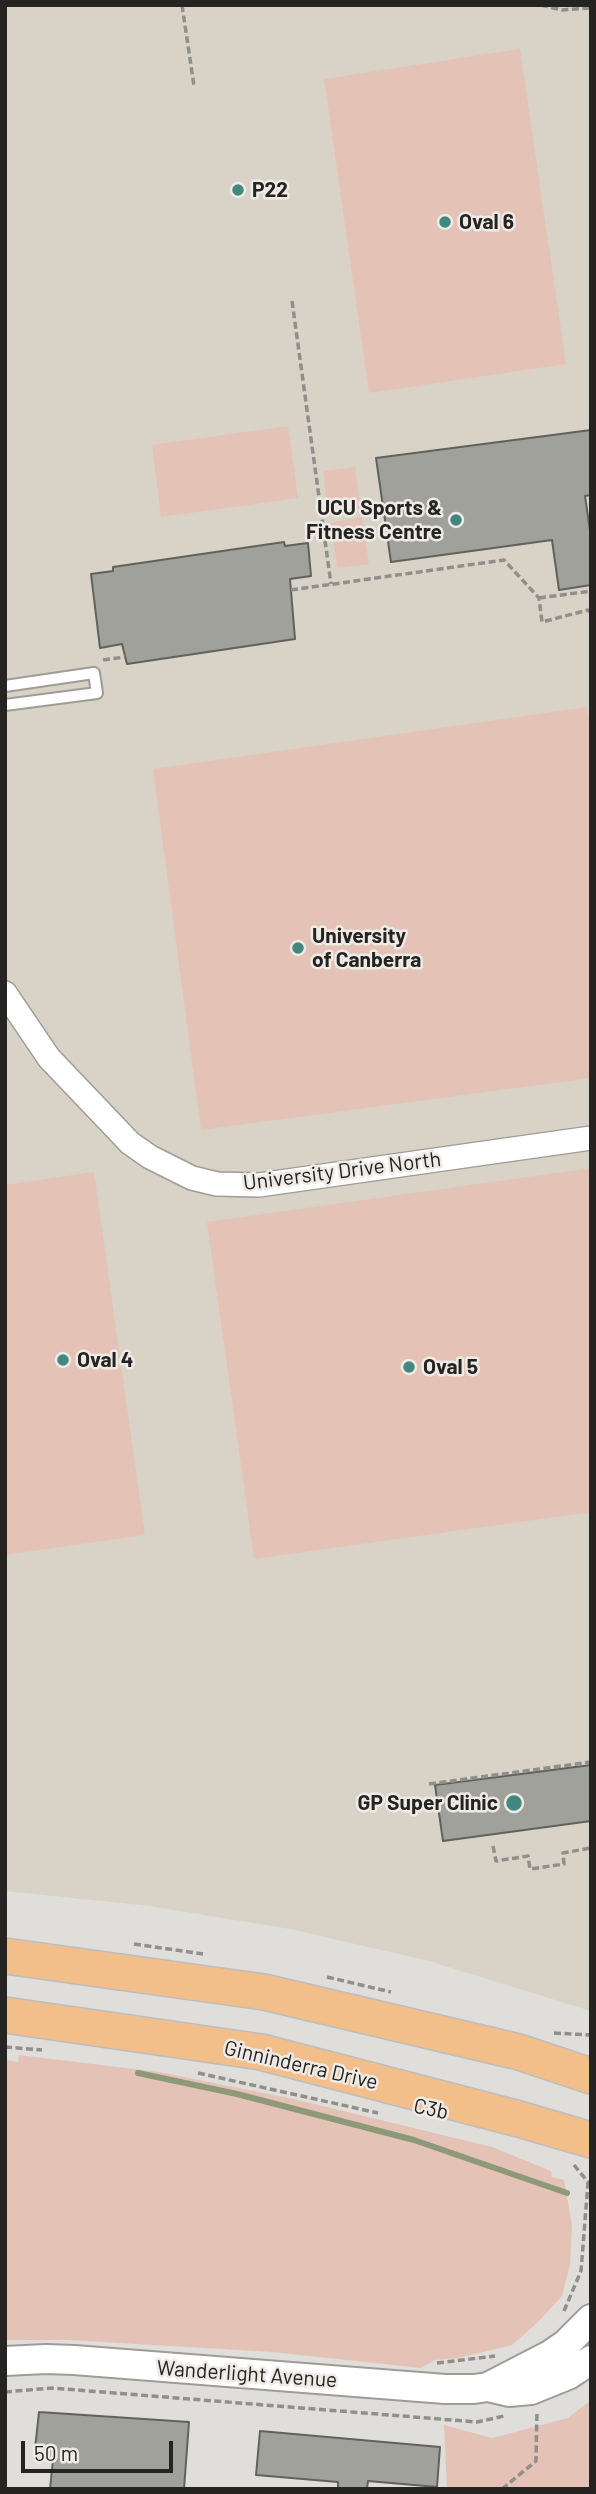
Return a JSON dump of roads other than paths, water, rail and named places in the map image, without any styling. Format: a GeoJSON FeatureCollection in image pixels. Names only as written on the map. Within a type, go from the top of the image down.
{"type":"FeatureCollection","features":[{"type":"Feature","properties":{"kind":"main road"},"geometry":{"type":"LineString","coordinates":[[5,1956],[264,1992],[519,2052],[591,2076]]}},
{"type":"Feature","properties":{"kind":"main road","name":"Ginninderra Drive"},"geometry":{"type":"LineString","coordinates":[[5,2015],[261,2052],[519,2119],[585,2160]]}},
{"type":"Feature","properties":{"kind":"main road"},"geometry":{"type":"LineString","coordinates":[[519,2052],[591,2049]]}},
{"type":"Feature","properties":{"kind":"street","name":"University Drive North"},"geometry":{"type":"LineString","coordinates":[[5,993],[49,1058],[130,1143],[150,1157],[192,1178],[217,1184],[259,1185],[591,1138]]}},
{"type":"Feature","properties":{"kind":"street","name":"Wanderlight Avenue"},"geometry":{"type":"LineString","coordinates":[[488,2387],[550,2355],[591,2319]]}},
{"type":"Feature","properties":{"kind":"street","name":"Wanderlight Avenue"},"geometry":{"type":"LineString","coordinates":[[5,2361],[74,2360],[430,2388],[488,2387],[509,2392],[531,2390],[568,2375],[591,2360]]}},
{"type":"Feature","properties":{"kind":"lane"},"geometry":{"type":"LineString","coordinates":[[5,686],[94,673],[97,693],[5,705]]}},
{"type":"Feature","properties":{"kind":"waterway"},"geometry":{"type":"LineString","coordinates":[[138,2073],[237,2094],[414,2140],[567,2193]]}},
{"type":"Feature","properties":{"kind":"place","name":"P22"},"geometry":{"type":"Point","coordinates":[238,190]}},
{"type":"Feature","properties":{"kind":"place","name":"Oval 6"},"geometry":{"type":"Point","coordinates":[445,222]}},
{"type":"Feature","properties":{"kind":"place","name":"UCU Sports & Fitness Centre"},"geometry":{"type":"Point","coordinates":[456,520]}},
{"type":"Feature","properties":{"kind":"place","name":"University of Canberra"},"geometry":{"type":"Point","coordinates":[298,948]}},
{"type":"Feature","properties":{"kind":"place","name":"Oval 4"},"geometry":{"type":"Point","coordinates":[63,1360]}},
{"type":"Feature","properties":{"kind":"place","name":"Oval 5"},"geometry":{"type":"Point","coordinates":[409,1367]}},
{"type":"Feature","properties":{"kind":"place","name":"GP Super Clinic"},"geometry":{"type":"Point","coordinates":[514,1803]}}]}
